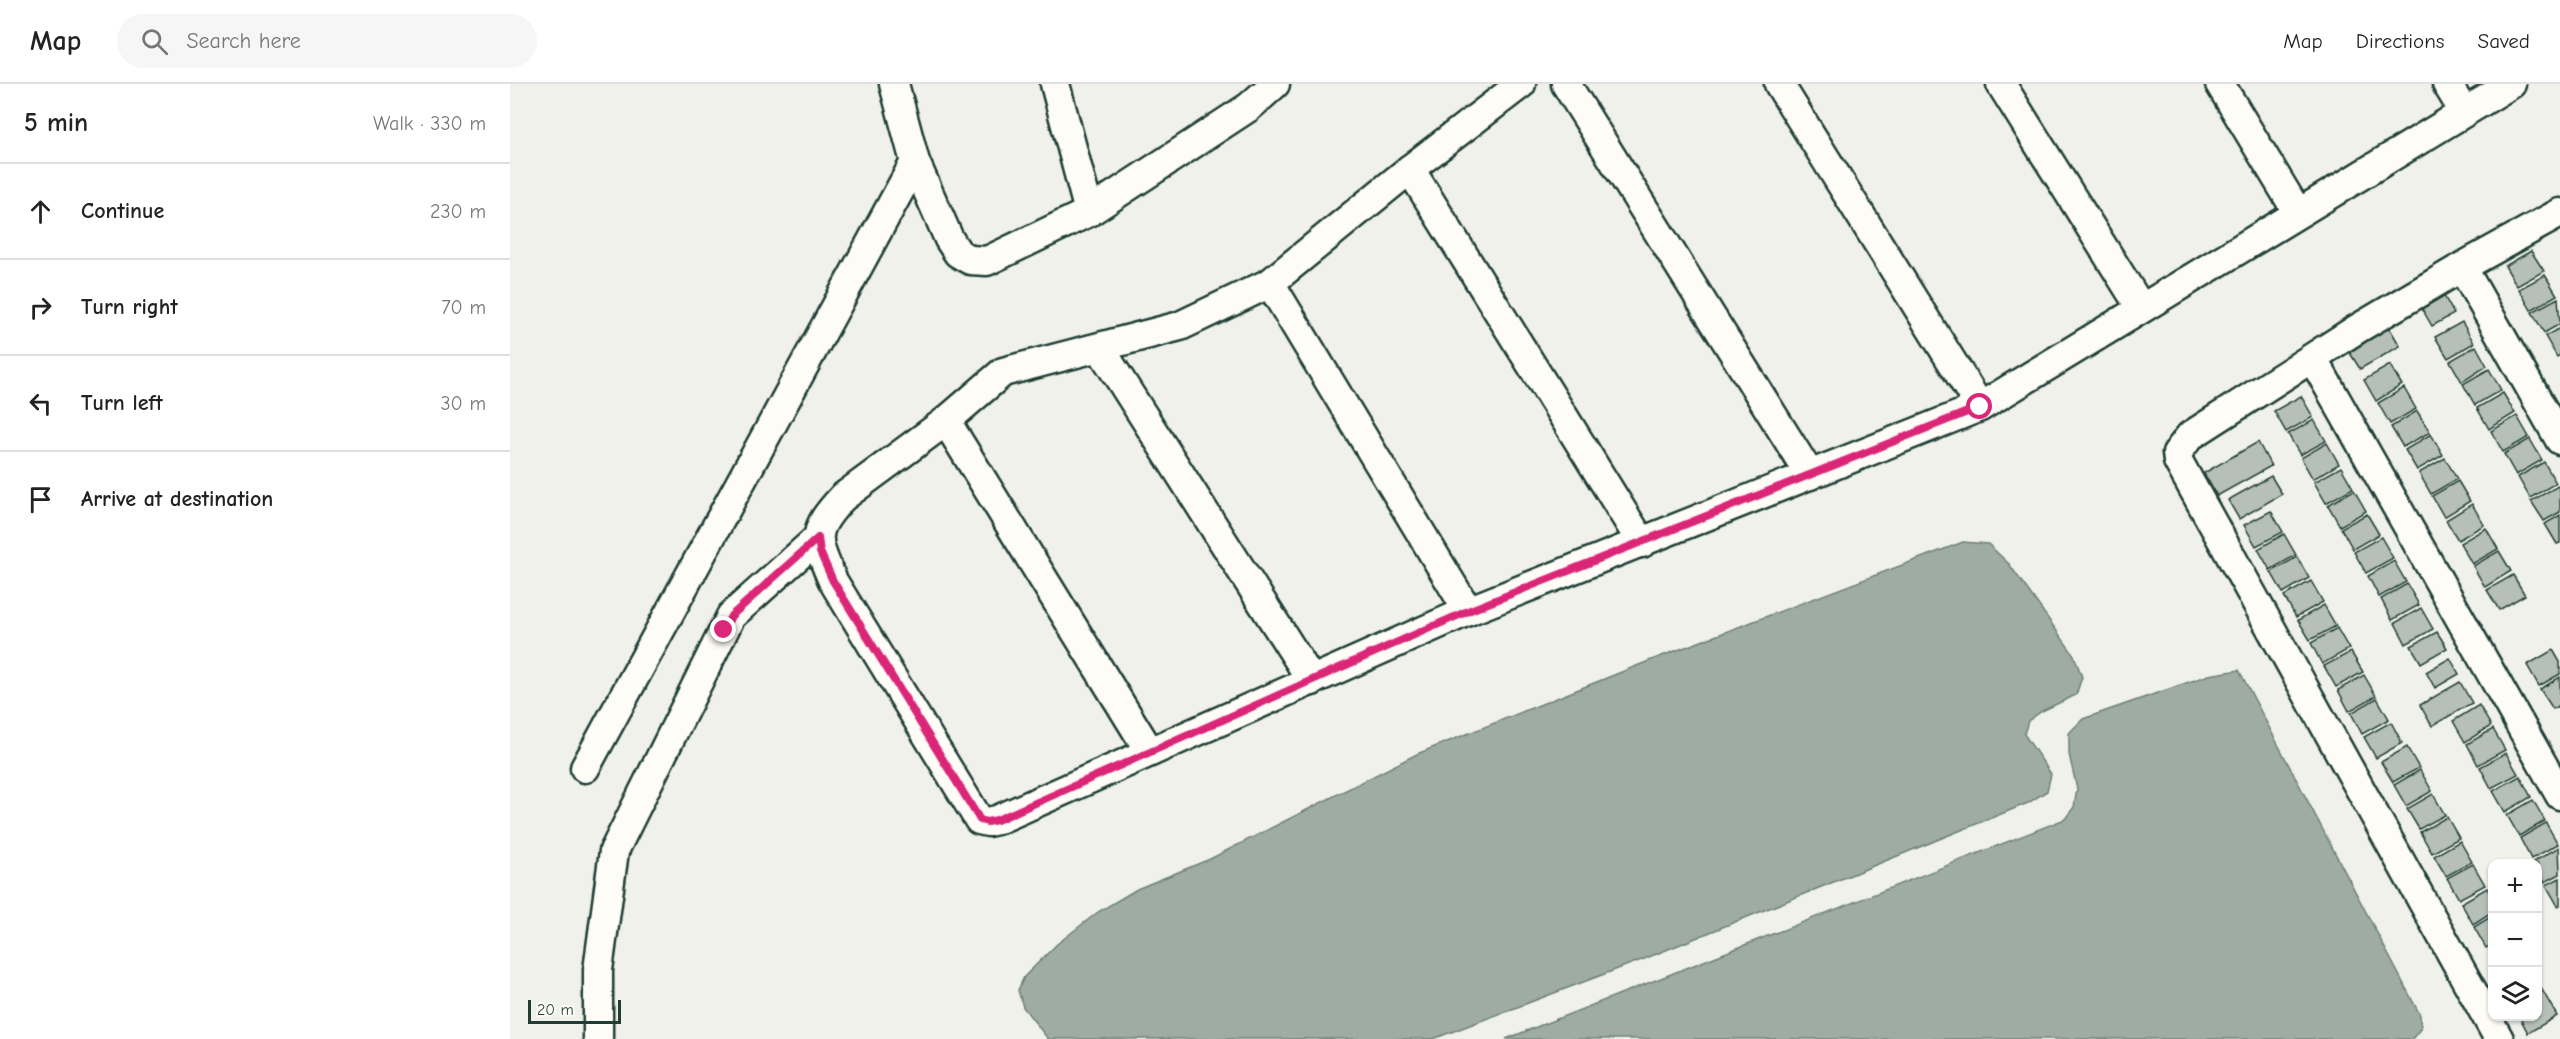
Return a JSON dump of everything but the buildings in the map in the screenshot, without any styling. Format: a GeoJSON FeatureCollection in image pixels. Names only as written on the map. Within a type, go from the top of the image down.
{"type":"FeatureCollection","features":[{"type":"Feature","properties":{"kind":"street"},"geometry":{"type":"LineString","coordinates":[[894,84],[915,162],[949,239],[958,253],[970,260],[987,261],[1089,213],[1246,96],[1275,84]]}},
{"type":"Feature","properties":{"kind":"street"},"geometry":{"type":"LineString","coordinates":[[1055,84],[1089,213]]}},
{"type":"Feature","properties":{"kind":"street"},"geometry":{"type":"LineString","coordinates":[[1521,84],[1410,169],[1270,284],[1180,326],[1004,372],[946,421],[843,496],[829,511],[819,528],[818,538],[820,552],[833,581],[980,820],[987,822],[997,820],[1468,611],[1980,407],[2511,84]]}},
{"type":"Feature","properties":{"kind":"street"},"geometry":{"type":"LineString","coordinates":[[1566,84],[1810,475]]}},
{"type":"Feature","properties":{"kind":"street"},"geometry":{"type":"LineString","coordinates":[[1779,84],[1980,407]]}},
{"type":"Feature","properties":{"kind":"street"},"geometry":{"type":"LineString","coordinates":[[2001,84],[2141,308]]}},
{"type":"Feature","properties":{"kind":"street"},"geometry":{"type":"LineString","coordinates":[[2220,84],[2298,213]]}},
{"type":"Feature","properties":{"kind":"street"},"geometry":{"type":"LineString","coordinates":[[2447,84],[2464,112]]}},
{"type":"Feature","properties":{"kind":"street"},"geometry":{"type":"LineString","coordinates":[[585,768],[915,162]]}},
{"type":"Feature","properties":{"kind":"street"},"geometry":{"type":"LineString","coordinates":[[1410,169],[1642,543]]}},
{"type":"Feature","properties":{"kind":"street"},"geometry":{"type":"LineString","coordinates":[[2499,1039],[2178,461],[2177,453],[2190,436],[2357,329],[2560,213]]}},
{"type":"Feature","properties":{"kind":"street"},"geometry":{"type":"LineString","coordinates":[[2462,267],[2560,440]]}},
{"type":"Feature","properties":{"kind":"street"},"geometry":{"type":"LineString","coordinates":[[1270,284],[1468,611]]}},
{"type":"Feature","properties":{"kind":"street"},"geometry":{"type":"LineString","coordinates":[[1100,348],[1312,681]]}},
{"type":"Feature","properties":{"kind":"street"},"geometry":{"type":"LineString","coordinates":[[2313,358],[2560,795]]}},
{"type":"Feature","properties":{"kind":"street"},"geometry":{"type":"LineString","coordinates":[[946,421],[1150,752]]}},
{"type":"Feature","properties":{"kind":"street"},"geometry":{"type":"LineString","coordinates":[[598,1039],[598,970],[614,851],[731,616],[818,538]]}},
{"type":"Feature","properties":{"kind":"shaded area"},"geometry":{"type":"Polygon","coordinates":[[[1963,542],[1988,544],[2009,564],[2074,655],[2082,677],[2076,695],[2042,711],[2028,721],[2024,734],[2051,774],[2047,791],[2028,803],[1644,959],[1433,1039],[1048,1039],[1023,1007],[1018,990],[1024,977],[1057,944],[1098,912],[1137,889],[1210,859],[1417,754],[1654,659],[1963,542]]]}},
{"type":"Feature","properties":{"kind":"shaded area"},"geometry":{"type":"Polygon","coordinates":[[[2239,670],[2420,1015],[2421,1028],[2412,1039],[1506,1039],[2065,819],[2074,807],[2077,789],[2069,754],[2069,733],[2083,719],[2209,675],[2239,670]]]}},
{"type":"Feature","properties":{"kind":"route"},"geometry":{"type":"LineString","coordinates":[[724,630],[731,616],[818,538],[820,552],[833,581],[980,820],[987,822],[997,820],[1468,611],[1980,407]]}}]}
